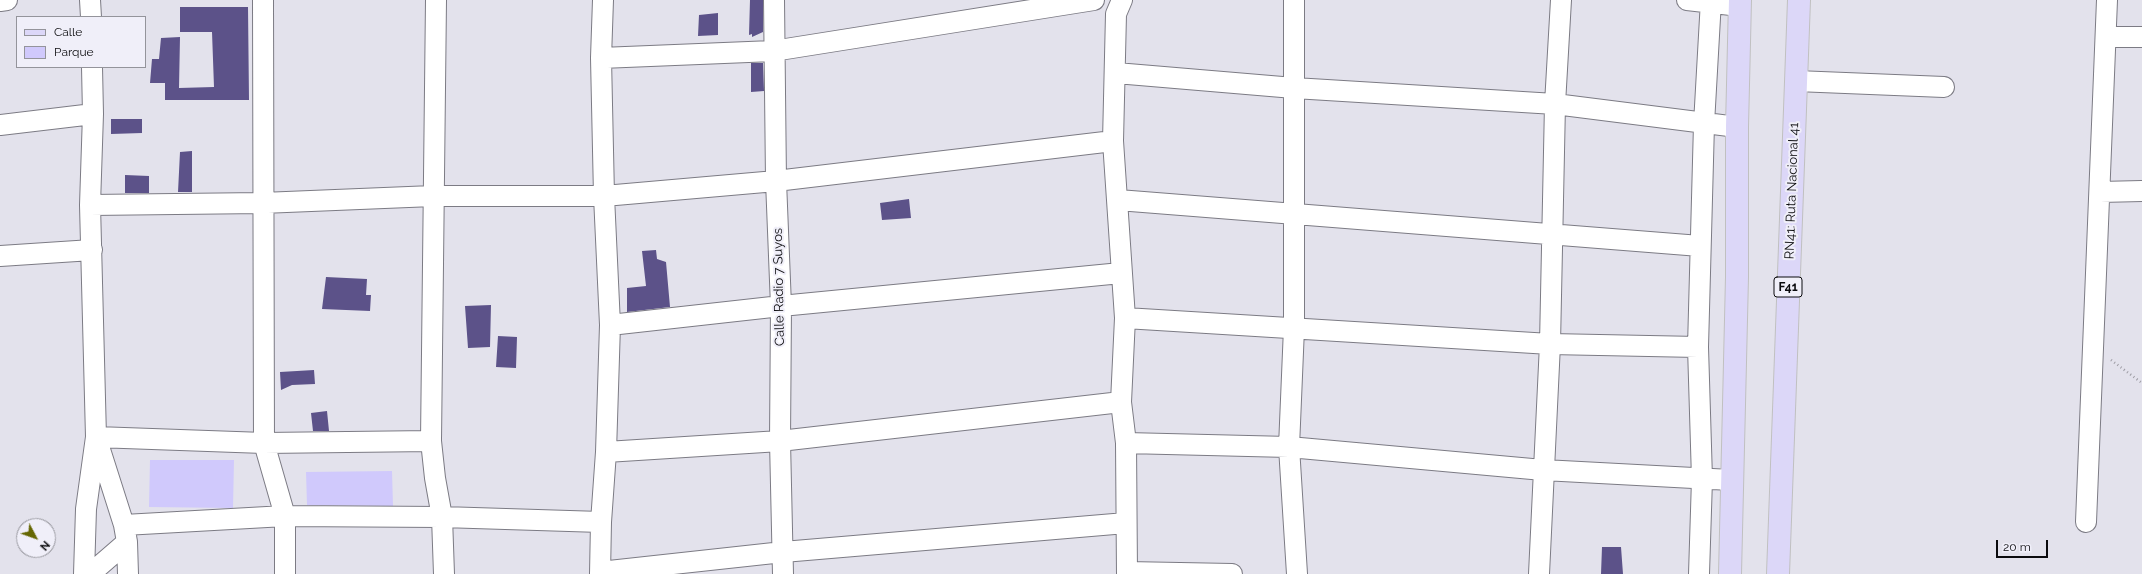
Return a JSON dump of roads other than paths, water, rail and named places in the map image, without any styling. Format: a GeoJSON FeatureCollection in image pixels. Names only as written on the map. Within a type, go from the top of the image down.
{"type":"FeatureCollection","features":[{"type":"Feature","properties":{"kind":"main road","name":"RN41: Ruta Nacional 41"},"geometry":{"type":"LineString","coordinates":[[1778,574],[1799,0]]}},
{"type":"Feature","properties":{"kind":"main road"},"geometry":{"type":"LineString","coordinates":[[1730,574],[1731,480],[1737,277],[1737,126],[1740,3]]}},
{"type":"Feature","properties":{"kind":"street"},"geometry":{"type":"LineString","coordinates":[[0,1],[7,0]]}},
{"type":"Feature","properties":{"kind":"street"},"geometry":{"type":"LineString","coordinates":[[90,0],[91,16]]}},
{"type":"Feature","properties":{"kind":"street"},"geometry":{"type":"LineString","coordinates":[[263,0],[262,203],[264,443],[285,516],[285,574]]}},
{"type":"Feature","properties":{"kind":"street"},"geometry":{"type":"LineString","coordinates":[[436,0],[431,441],[435,478],[442,516],[444,574]]}},
{"type":"Feature","properties":{"kind":"street"},"geometry":{"type":"LineString","coordinates":[[603,0],[601,58],[604,196],[610,325],[600,573],[783,552],[1126,523]]}},
{"type":"Feature","properties":{"kind":"street","name":"Calle Radio 7 Suyos"},"geometry":{"type":"LineString","coordinates":[[774,0],[773,51],[781,306],[780,441],[783,574]]}},
{"type":"Feature","properties":{"kind":"street"},"geometry":{"type":"LineString","coordinates":[[601,58],[773,51],[1094,0]]}},
{"type":"Feature","properties":{"kind":"street"},"geometry":{"type":"LineString","coordinates":[[1294,0],[1294,328],[1289,447],[1297,574]]}},
{"type":"Feature","properties":{"kind":"street"},"geometry":{"type":"LineString","coordinates":[[1539,574],[1550,344],[1555,104],[1561,0]]}},
{"type":"Feature","properties":{"kind":"street"},"geometry":{"type":"LineString","coordinates":[[1687,0],[1740,3]]}},
{"type":"Feature","properties":{"kind":"street"},"geometry":{"type":"LineString","coordinates":[[2086,522],[2107,0]]}},
{"type":"Feature","properties":{"kind":"street"},"geometry":{"type":"LineString","coordinates":[[1699,574],[1702,479],[1698,347],[1700,246],[1704,124],[1711,1]]}},
{"type":"Feature","properties":{"kind":"street"},"geometry":{"type":"LineString","coordinates":[[1118,5],[1113,141],[1125,318],[1120,402],[1126,443],[1127,573],[1232,574]]}},
{"type":"Feature","properties":{"kind":"street"},"geometry":{"type":"LineString","coordinates":[[2106,37],[2142,37]]}},
{"type":"Feature","properties":{"kind":"street"},"geometry":{"type":"LineString","coordinates":[[84,574],[86,509],[96,437],[90,205],[93,114],[92,68]]}},
{"type":"Feature","properties":{"kind":"street"},"geometry":{"type":"LineString","coordinates":[[1116,73],[1294,88],[1555,104],[1704,124],[1737,126]]}},
{"type":"Feature","properties":{"kind":"street"},"geometry":{"type":"LineString","coordinates":[[1796,81],[1944,87]]}},
{"type":"Feature","properties":{"kind":"street"},"geometry":{"type":"LineString","coordinates":[[0,125],[93,114]]}},
{"type":"Feature","properties":{"kind":"street"},"geometry":{"type":"LineString","coordinates":[[90,205],[262,203],[433,196],[604,196],[776,181],[1113,141]]}},
{"type":"Feature","properties":{"kind":"street"},"geometry":{"type":"LineString","coordinates":[[2100,192],[2142,191]]}},
{"type":"Feature","properties":{"kind":"street"},"geometry":{"type":"LineString","coordinates":[[1118,200],[1700,246]]}},
{"type":"Feature","properties":{"kind":"street"},"geometry":{"type":"LineString","coordinates":[[0,256],[92,250]]}},
{"type":"Feature","properties":{"kind":"street"},"geometry":{"type":"LineString","coordinates":[[610,325],[781,306],[1121,273]]}},
{"type":"Feature","properties":{"kind":"street"},"geometry":{"type":"LineString","coordinates":[[1125,318],[1550,344],[1698,347]]}},
{"type":"Feature","properties":{"kind":"street"},"geometry":{"type":"LineString","coordinates":[[606,452],[780,441],[1120,402]]}},
{"type":"Feature","properties":{"kind":"street"},"geometry":{"type":"LineString","coordinates":[[96,437],[264,443],[431,441]]}},
{"type":"Feature","properties":{"kind":"street"},"geometry":{"type":"LineString","coordinates":[[96,437],[126,533],[128,574]]}},
{"type":"Feature","properties":{"kind":"street"},"geometry":{"type":"LineString","coordinates":[[1126,443],[1289,447],[1543,470],[1731,480]]}},
{"type":"Feature","properties":{"kind":"street"},"geometry":{"type":"LineString","coordinates":[[90,574],[126,533],[285,516],[442,516],[601,522]]}}]}
